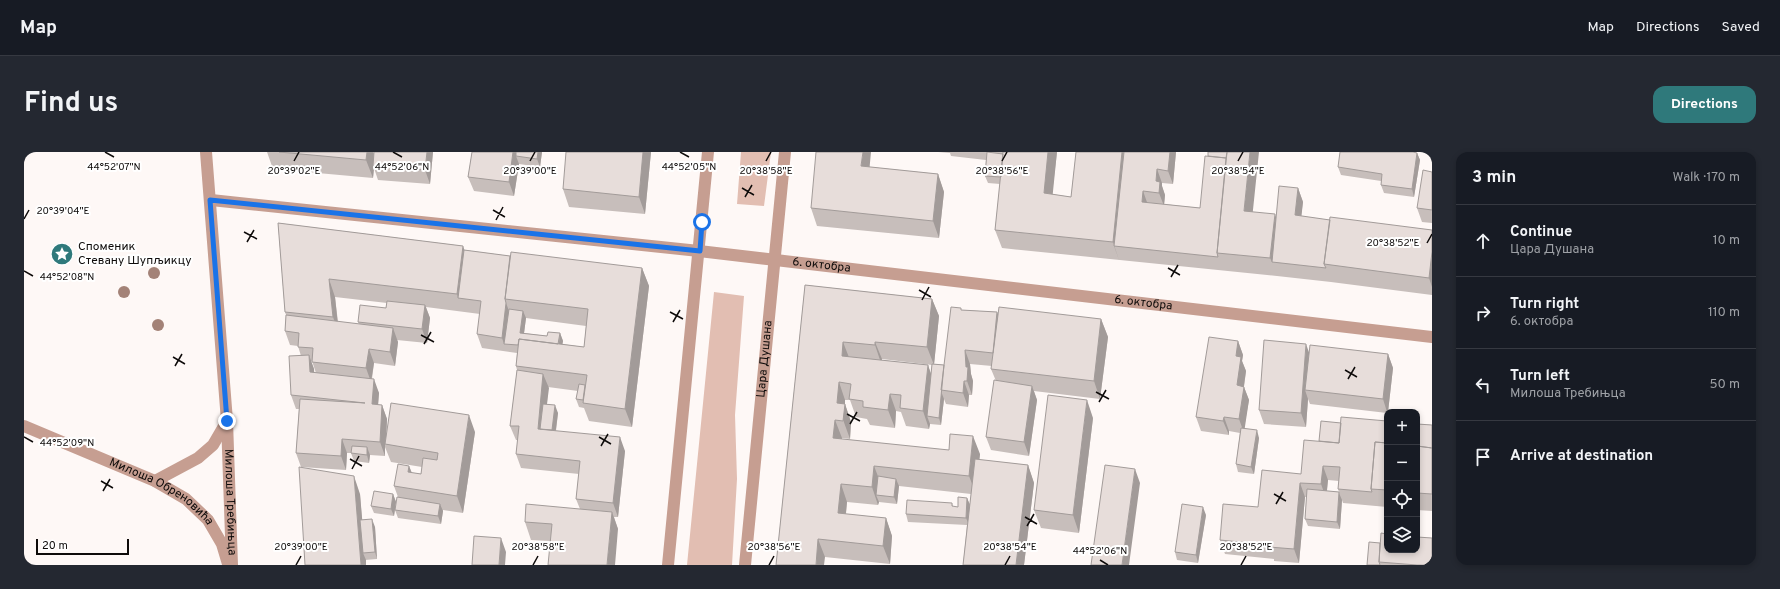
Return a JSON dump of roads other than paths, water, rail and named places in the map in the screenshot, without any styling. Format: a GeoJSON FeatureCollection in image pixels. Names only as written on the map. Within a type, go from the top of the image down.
{"type":"FeatureCollection","features":[{"type":"Feature","properties":{"kind":"street","name":"Милоша Требињца"},"geometry":{"type":"LineString","coordinates":[[206,152],[227,421],[232,565]]}},
{"type":"Feature","properties":{"kind":"street"},"geometry":{"type":"LineString","coordinates":[[668,565],[700,251],[708,152]]}},
{"type":"Feature","properties":{"kind":"street","name":"Цара Душана"},"geometry":{"type":"LineString","coordinates":[[745,565],[785,152]]}},
{"type":"Feature","properties":{"kind":"street","name":"6. октобра"},"geometry":{"type":"LineString","coordinates":[[210,200],[700,251],[1432,337]]}},
{"type":"Feature","properties":{"kind":"street"},"geometry":{"type":"LineString","coordinates":[[155,481],[198,458],[213,445],[227,421]]}},
{"type":"Feature","properties":{"kind":"street","name":"Милоша Обреновића"},"geometry":{"type":"LineString","coordinates":[[24,426],[155,481],[186,499],[208,520],[222,544],[229,565]]}},
{"type":"Feature","properties":{"kind":"place","name":"Споменик Стевану Шупљикцу"},"geometry":{"type":"Point","coordinates":[62,254]}}]}
